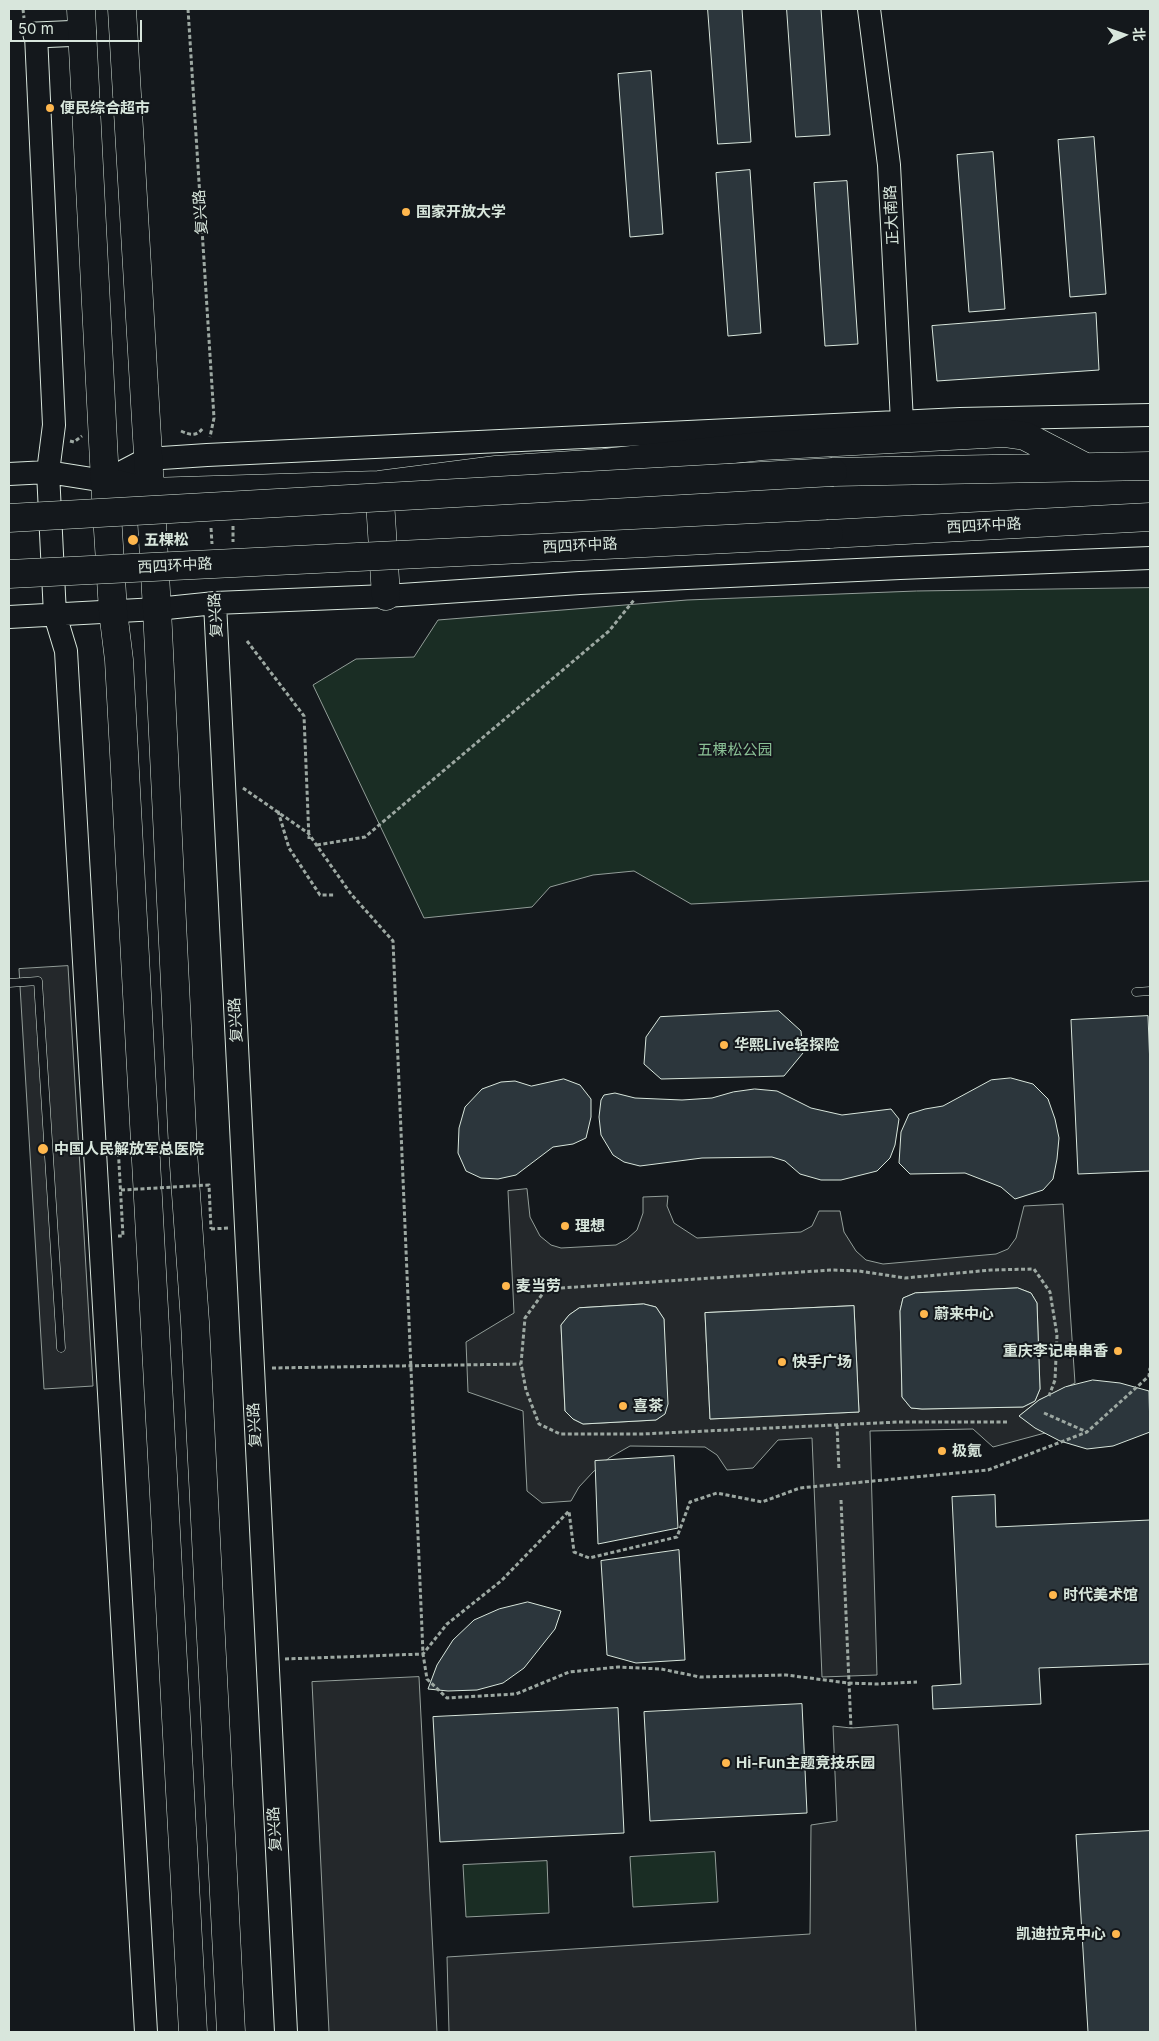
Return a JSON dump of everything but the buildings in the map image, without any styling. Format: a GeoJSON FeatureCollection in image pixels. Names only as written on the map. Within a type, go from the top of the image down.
{"type":"FeatureCollection","features":[{"type":"Feature","properties":{"kind":"highway"},"geometry":{"type":"LineString","coordinates":[[122,9],[156,609],[183,1151],[196,1341],[231,2032]]}},
{"type":"Feature","properties":{"kind":"highway"},"geometry":{"type":"LineString","coordinates":[[82,21],[105,481],[113,611],[119,660],[193,2032]]}},
{"type":"Feature","properties":{"kind":"highway"},"geometry":{"type":"LineString","coordinates":[[105,481],[149,492],[379,485],[496,470],[604,463],[762,446],[1004,433],[1025,436],[1085,467]]}},
{"type":"Feature","properties":{"kind":"highway"},"geometry":{"type":"LineString","coordinates":[[9,518],[833,472],[1150,466]]}},
{"type":"Feature","properties":{"kind":"highway"},"geometry":{"type":"LineString","coordinates":[[379,485],[386,596]]}},
{"type":"Feature","properties":{"kind":"highway","name":"西四环中路"},"geometry":{"type":"LineString","coordinates":[[9,574],[1150,517]]}},
{"type":"Feature","properties":{"kind":"main road"},"geometry":{"type":"LineString","coordinates":[[36,35],[82,21]]}},
{"type":"Feature","properties":{"kind":"street","name":"正大南路"},"geometry":{"type":"LineString","coordinates":[[869,9],[889,165],[902,422]]}},
{"type":"Feature","properties":{"kind":"street"},"geometry":{"type":"LineString","coordinates":[[36,35],[54,425],[48,472],[55,615],[66,651],[146,2032]]}},
{"type":"Feature","properties":{"kind":"street"},"geometry":{"type":"LineString","coordinates":[[9,474],[48,472],[105,481],[147,460],[206,455],[960,419],[1150,415]]}},
{"type":"Feature","properties":{"kind":"street"},"geometry":{"type":"LineString","coordinates":[[9,617],[156,609],[215,603],[386,596],[650,580],[1150,558]]}},
{"type":"Feature","properties":{"kind":"street","name":"复兴路"},"geometry":{"type":"LineString","coordinates":[[215,603],[286,2032]]}},
{"type":"Feature","properties":{"kind":"lane"},"geometry":{"type":"LineString","coordinates":[[1122,559],[1150,567]]}},
{"type":"Feature","properties":{"kind":"lane"},"geometry":{"type":"LineString","coordinates":[[9,983],[38,981],[61,1348]]}},
{"type":"Feature","properties":{"kind":"lane"},"geometry":{"type":"LineString","coordinates":[[1136,992],[1150,991]]}},
{"type":"Feature","properties":{"kind":"path","name":"复兴路"},"geometry":{"type":"LineString","coordinates":[[188,9],[214,418],[206,455]]}},
{"type":"Feature","properties":{"kind":"path"},"geometry":{"type":"LineString","coordinates":[[181,431],[193,435],[198,434],[203,428]]}},
{"type":"Feature","properties":{"kind":"path"},"geometry":{"type":"LineString","coordinates":[[209,491],[212,547]]}},
{"type":"Feature","properties":{"kind":"path"},"geometry":{"type":"LineString","coordinates":[[233,524],[233,550]]}},
{"type":"Feature","properties":{"kind":"path"},"geometry":{"type":"LineString","coordinates":[[317,845],[365,838],[608,631],[650,580]]}},
{"type":"Feature","properties":{"kind":"path"},"geometry":{"type":"LineString","coordinates":[[247,642],[304,716],[308,839]]}},
{"type":"Feature","properties":{"kind":"path"},"geometry":{"type":"LineString","coordinates":[[224,775],[278,810],[308,833],[351,894],[393,941],[423,1654],[427,1679],[447,1698],[516,1694],[569,1672],[618,1667],[661,1669],[700,1677],[786,1675],[848,1683],[917,1682]]}},
{"type":"Feature","properties":{"kind":"path"},"geometry":{"type":"LineString","coordinates":[[278,810],[289,848],[320,895],[336,895]]}},
{"type":"Feature","properties":{"kind":"path"},"geometry":{"type":"LineString","coordinates":[[118,1146],[123,1236]]}},
{"type":"Feature","properties":{"kind":"path"},"geometry":{"type":"LineString","coordinates":[[121,1190],[209,1185],[211,1229]]}},
{"type":"Feature","properties":{"kind":"path"},"geometry":{"type":"LineString","coordinates":[[1007,1422],[899,1422],[642,1434],[560,1434],[539,1424],[526,1390],[521,1364],[525,1318],[546,1289],[832,1270],[859,1271],[905,1278],[991,1270],[1034,1269],[1050,1292],[1057,1335],[1055,1380],[1049,1396]]}},
{"type":"Feature","properties":{"kind":"path"},"geometry":{"type":"LineString","coordinates":[[253,1368],[521,1364]]}},
{"type":"Feature","properties":{"kind":"path"},"geometry":{"type":"LineString","coordinates":[[267,1660],[423,1654],[447,1624],[501,1581],[569,1511],[574,1552],[589,1558],[677,1537],[690,1502],[717,1493],[762,1502],[800,1488],[988,1470],[1087,1432],[1149,1376],[1150,1368]]}},
{"type":"Feature","properties":{"kind":"path"},"geometry":{"type":"LineString","coordinates":[[1044,1413],[1087,1432]]}},
{"type":"Feature","properties":{"kind":"path"},"geometry":{"type":"LineString","coordinates":[[837,1425],[839,1470]]}},
{"type":"Feature","properties":{"kind":"path"},"geometry":{"type":"LineString","coordinates":[[841,1500],[850,1728]]}},
{"type":"Feature","properties":{"kind":"green space","name":"五棵松公园"},"geometry":{"type":"Polygon","coordinates":[[[1150,588],[1150,881],[691,904],[634,871],[593,875],[550,887],[532,907],[424,918],[313,685],[356,659],[414,657],[438,620],[687,600],[916,591],[1150,588]]]}},
{"type":"Feature","properties":{"kind":"green space"},"geometry":{"type":"Polygon","coordinates":[[[715,1852],[718,1902],[633,1907],[630,1857],[715,1852]]]}},
{"type":"Feature","properties":{"kind":"green space"},"geometry":{"type":"Polygon","coordinates":[[[547,1861],[549,1913],[466,1917],[463,1865],[547,1861]]]}},
{"type":"Feature","properties":{"kind":"shaded area"},"geometry":{"type":"Polygon","coordinates":[[[68,966],[93,1386],[44,1389],[19,969],[68,966]]]}},
{"type":"Feature","properties":{"kind":"shaded area"},"geometry":{"type":"Polygon","coordinates":[[[527,1189],[530,1217],[540,1236],[551,1245],[561,1248],[616,1245],[627,1239],[637,1230],[643,1213],[643,1197],[668,1196],[667,1206],[674,1223],[697,1238],[801,1232],[812,1226],[819,1211],[840,1211],[844,1232],[856,1251],[866,1260],[883,1264],[996,1254],[1008,1249],[1016,1238],[1024,1206],[1063,1204],[1075,1383],[1039,1400],[1019,1416],[1045,1433],[993,1447],[973,1429],[870,1431],[877,1675],[822,1677],[812,1438],[778,1440],[753,1468],[727,1470],[717,1455],[705,1447],[630,1446],[609,1458],[593,1472],[579,1487],[571,1501],[542,1503],[527,1491],[523,1411],[468,1392],[466,1342],[514,1313],[508,1191],[527,1189]],[[1018,1288],[915,1293],[903,1298],[900,1311],[902,1397],[911,1408],[1023,1407],[1035,1401],[1040,1389],[1037,1303],[1031,1293],[1018,1288]],[[644,1304],[579,1308],[569,1315],[561,1325],[565,1411],[573,1419],[583,1424],[656,1420],[664,1414],[664,1319],[656,1307],[644,1304]],[[854,1306],[705,1313],[710,1419],[859,1412],[854,1306]]]}},
{"type":"Feature","properties":{"kind":"shaded area"},"geometry":{"type":"Polygon","coordinates":[[[419,1677],[437,2032],[329,2032],[312,1682],[419,1677]]]}},
{"type":"Feature","properties":{"kind":"shaded area"},"geometry":{"type":"Polygon","coordinates":[[[898,1725],[916,2032],[449,2032],[447,1957],[810,1934],[811,1825],[837,1821],[833,1726],[851,1728],[898,1725]]]}},
{"type":"Feature","properties":{"kind":"place","name":"便民综合超市"},"geometry":{"type":"Point","coordinates":[50,108]}},
{"type":"Feature","properties":{"kind":"place","name":"国家开放大学"},"geometry":{"type":"Point","coordinates":[406,212]}},
{"type":"Feature","properties":{"kind":"place","name":"五棵松"},"geometry":{"type":"Point","coordinates":[133,540]}},
{"type":"Feature","properties":{"kind":"place","name":"华熙Live轻探险"},"geometry":{"type":"Point","coordinates":[724,1045]}},
{"type":"Feature","properties":{"kind":"place","name":"中国人民解放军总医院"},"geometry":{"type":"Point","coordinates":[43,1149]}},
{"type":"Feature","properties":{"kind":"place","name":"理想"},"geometry":{"type":"Point","coordinates":[565,1226]}},
{"type":"Feature","properties":{"kind":"place","name":"麦当劳"},"geometry":{"type":"Point","coordinates":[506,1286]}},
{"type":"Feature","properties":{"kind":"place","name":"蔚来中心"},"geometry":{"type":"Point","coordinates":[924,1314]}},
{"type":"Feature","properties":{"kind":"place","name":"重庆李记串串香"},"geometry":{"type":"Point","coordinates":[1118,1351]}},
{"type":"Feature","properties":{"kind":"place","name":"快手广场"},"geometry":{"type":"Point","coordinates":[782,1362]}},
{"type":"Feature","properties":{"kind":"place","name":"喜茶"},"geometry":{"type":"Point","coordinates":[623,1406]}},
{"type":"Feature","properties":{"kind":"place","name":"极氪"},"geometry":{"type":"Point","coordinates":[942,1451]}},
{"type":"Feature","properties":{"kind":"place","name":"时代美术馆"},"geometry":{"type":"Point","coordinates":[1053,1595]}},
{"type":"Feature","properties":{"kind":"place","name":"Hi-Fun主题竞技乐园"},"geometry":{"type":"Point","coordinates":[726,1763]}},
{"type":"Feature","properties":{"kind":"place","name":"凯迪拉克中心"},"geometry":{"type":"Point","coordinates":[1116,1934]}}]}
